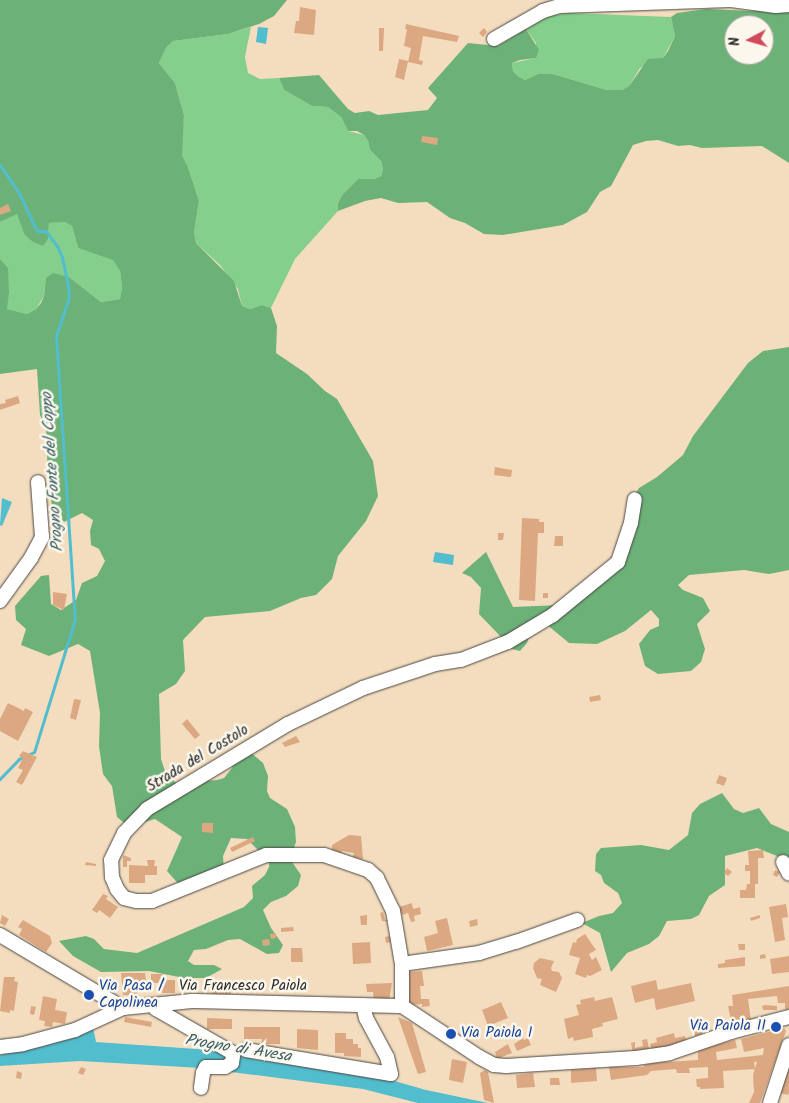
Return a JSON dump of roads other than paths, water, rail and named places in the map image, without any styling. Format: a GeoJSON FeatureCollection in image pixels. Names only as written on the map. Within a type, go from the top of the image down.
{"type":"FeatureCollection","features":[{"type":"Feature","properties":{"kind":"street"},"geometry":{"type":"LineString","coordinates":[[494,39],[543,10],[559,6],[731,0],[776,6],[789,5]]}},
{"type":"Feature","properties":{"kind":"street"},"geometry":{"type":"LineString","coordinates":[[0,601],[31,558],[42,537],[38,482]]}},
{"type":"Feature","properties":{"kind":"street","name":"Strada del Costolo"},"geometry":{"type":"LineString","coordinates":[[402,1006],[402,964],[393,911],[386,892],[377,878],[368,870],[351,862],[324,855],[266,855],[152,901],[124,898],[112,877],[111,860],[124,833],[147,810],[288,724],[363,688],[435,664],[461,660],[508,642],[553,615],[618,562],[631,523],[635,499]]}},
{"type":"Feature","properties":{"kind":"street"},"geometry":{"type":"LineString","coordinates":[[402,964],[479,953],[577,920]]}},
{"type":"Feature","properties":{"kind":"street"},"geometry":{"type":"LineString","coordinates":[[0,935],[123,1008]]}},
{"type":"Feature","properties":{"kind":"street","name":"Via Francesco Paiola"},"geometry":{"type":"LineString","coordinates":[[0,1047],[23,1044],[75,1030],[123,1008],[192,1001],[402,1006]]}},
{"type":"Feature","properties":{"kind":"street"},"geometry":{"type":"LineString","coordinates":[[153,1005],[164,1014],[231,1052],[233,1056],[232,1063],[225,1067],[206,1067],[203,1073],[201,1088]]}},
{"type":"Feature","properties":{"kind":"street"},"geometry":{"type":"LineString","coordinates":[[246,1050],[391,1074],[388,1057],[366,1018],[363,1005]]}},
{"type":"Feature","properties":{"kind":"street"},"geometry":{"type":"LineString","coordinates":[[402,1006],[479,1057],[494,1065],[506,1066],[636,1058],[670,1053],[731,1032],[789,1017]]}},
{"type":"Feature","properties":{"kind":"street"},"geometry":{"type":"LineString","coordinates":[[770,1103],[789,1045]]}},
{"type":"Feature","properties":{"kind":"water"},"geometry":{"type":"Polygon","coordinates":[[[258,27],[268,28],[266,44],[256,42],[258,27]]]}},
{"type":"Feature","properties":{"kind":"water"},"geometry":{"type":"Polygon","coordinates":[[[2,498],[12,502],[2,526],[0,525],[2,498]]]}},
{"type":"Feature","properties":{"kind":"water"},"geometry":{"type":"Polygon","coordinates":[[[435,552],[454,555],[453,565],[433,562],[435,552]]]}},
{"type":"Feature","properties":{"kind":"water"},"geometry":{"type":"Polygon","coordinates":[[[93,1027],[96,1042],[211,1050],[258,1060],[384,1078],[426,1090],[488,1103],[418,1103],[363,1089],[201,1068],[80,1061],[0,1066],[0,1055],[45,1046],[93,1027]]]}},
{"type":"Feature","properties":{"kind":"waterway","name":"Progno Fonte del Coppo"},"geometry":{"type":"LineString","coordinates":[[0,165],[19,193],[35,228],[38,231],[46,231],[57,246],[62,257],[68,285],[69,297],[56,336],[75,619],[34,752],[19,759],[0,779]]}},
{"type":"Feature","properties":{"kind":"place","name":"Via Pasa / Capolinea"},"geometry":{"type":"Point","coordinates":[89,995]}},
{"type":"Feature","properties":{"kind":"place","name":"Via Paiola II"},"geometry":{"type":"Point","coordinates":[776,1027]}},
{"type":"Feature","properties":{"kind":"place","name":"Via Paiola I"},"geometry":{"type":"Point","coordinates":[451,1034]}},
{"type":"Feature","properties":{"kind":"water label","name":"Progno di Avesa"},"geometry":{"type":"Point","coordinates":[238,1049]}}]}
